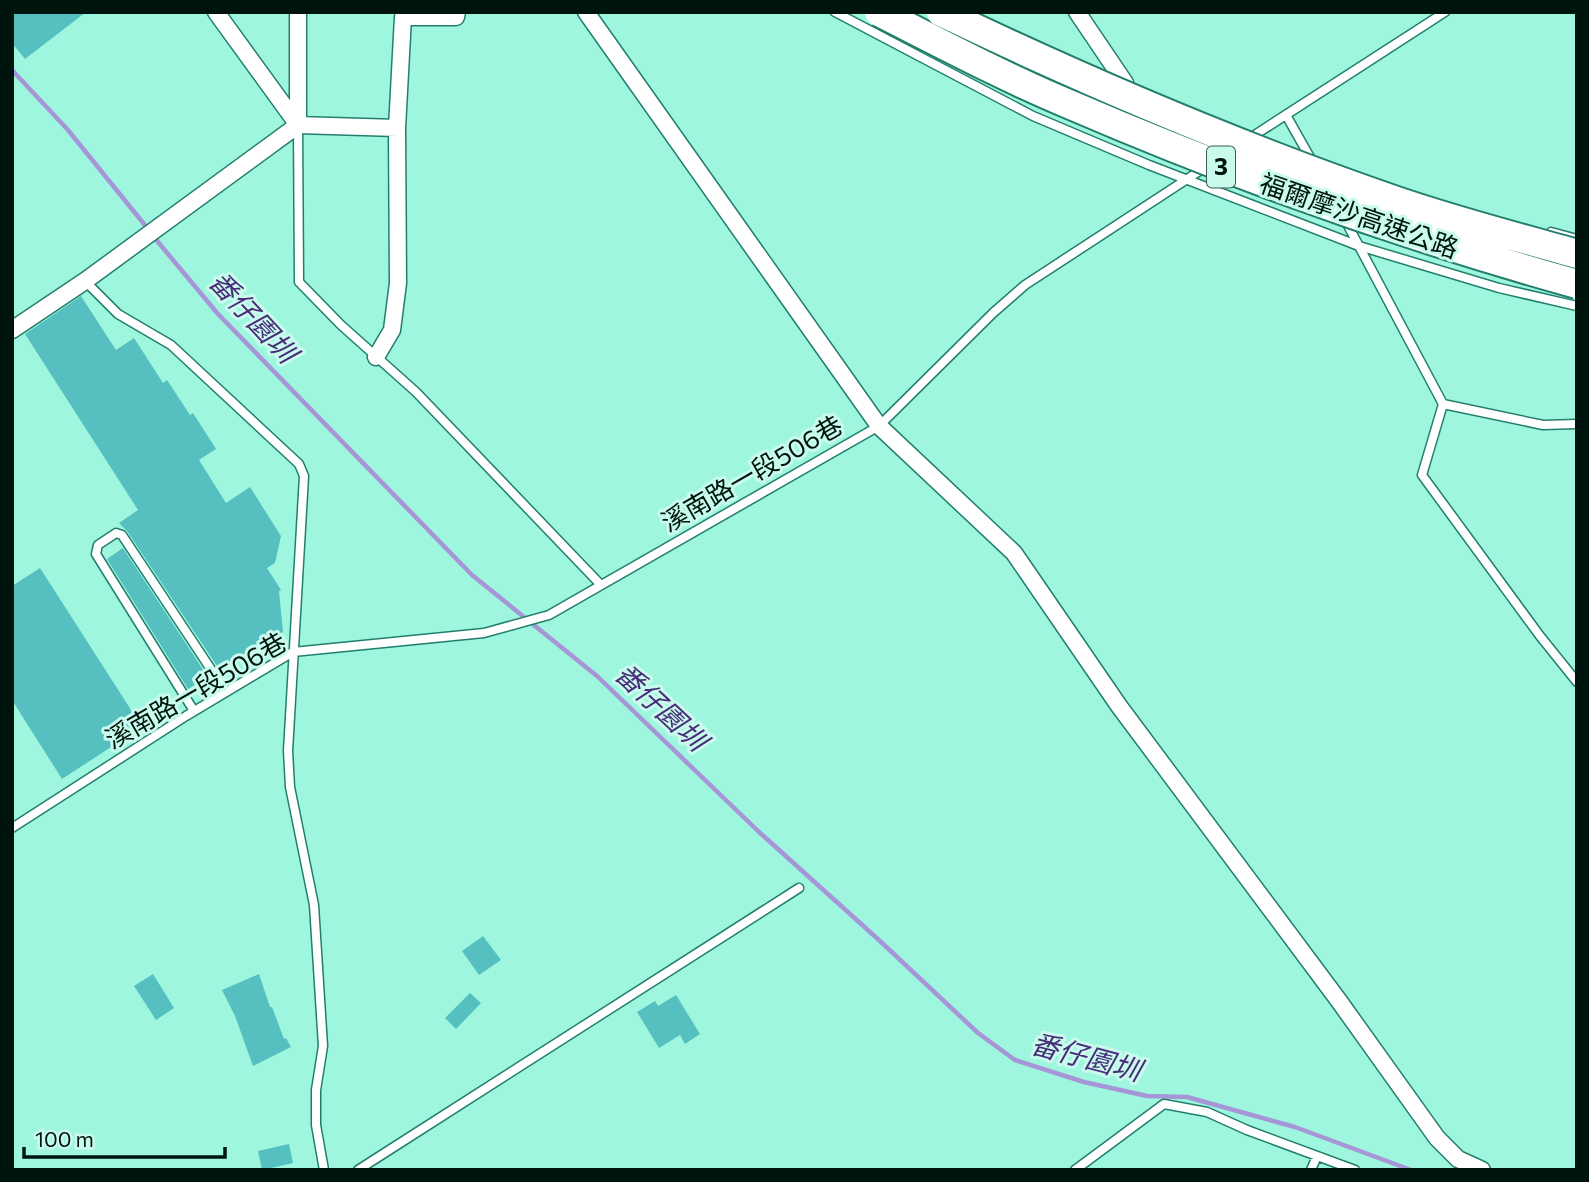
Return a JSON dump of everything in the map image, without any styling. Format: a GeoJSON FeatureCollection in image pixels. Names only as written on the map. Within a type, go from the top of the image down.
{"type":"FeatureCollection","features":[{"type":"Feature","properties":{"kind":"highway","name":"福爾摩沙高速公路"},"geometry":{"type":"LineString","coordinates":[[879,12],[1068,104],[1230,170],[1352,216],[1474,256],[1577,284]]}},
{"type":"Feature","properties":{"kind":"highway","name":"福爾摩沙高速公路"},"geometry":{"type":"LineString","coordinates":[[941,12],[1066,71],[1295,165],[1391,199],[1577,254]]}},
{"type":"Feature","properties":{"kind":"street"},"geometry":{"type":"LineString","coordinates":[[216,12],[298,125]]}},
{"type":"Feature","properties":{"kind":"street"},"geometry":{"type":"LineString","coordinates":[[298,12],[298,125]]}},
{"type":"Feature","properties":{"kind":"street"},"geometry":{"type":"LineString","coordinates":[[376,357],[391,330],[398,283],[397,128],[403,15],[456,17],[457,12]]}},
{"type":"Feature","properties":{"kind":"street"},"geometry":{"type":"LineString","coordinates":[[586,12],[879,426],[1014,553],[1119,706],[1339,1001],[1437,1138],[1458,1159],[1482,1170]]}},
{"type":"Feature","properties":{"kind":"street"},"geometry":{"type":"LineString","coordinates":[[972,12],[1018,36],[1257,139]]}},
{"type":"Feature","properties":{"kind":"street"},"geometry":{"type":"LineString","coordinates":[[1077,12],[1125,83]]}},
{"type":"Feature","properties":{"kind":"street"},"geometry":{"type":"LineString","coordinates":[[12,330],[85,281],[298,125],[397,128]]}},
{"type":"Feature","properties":{"kind":"lane"},"geometry":{"type":"LineString","coordinates":[[835,12],[1033,116],[1149,165],[1359,246],[1499,288],[1577,306]]}},
{"type":"Feature","properties":{"kind":"lane"},"geometry":{"type":"LineString","coordinates":[[1230,151],[1257,139],[1286,115],[1445,12]]}},
{"type":"Feature","properties":{"kind":"lane"},"geometry":{"type":"LineString","coordinates":[[1286,115],[1443,404],[1422,475],[1577,682]]}},
{"type":"Feature","properties":{"kind":"lane"},"geometry":{"type":"LineString","coordinates":[[298,125],[299,282],[416,392],[601,585]]}},
{"type":"Feature","properties":{"kind":"lane"},"geometry":{"type":"LineString","coordinates":[[1299,155],[1323,163]]}},
{"type":"Feature","properties":{"kind":"lane","name":"溪南路一段506巷"},"geometry":{"type":"LineString","coordinates":[[12,828],[194,711],[293,653],[484,633],[549,615],[879,426],[1025,285],[1220,158]]}},
{"type":"Feature","properties":{"kind":"lane"},"geometry":{"type":"LineString","coordinates":[[1538,229],[1577,239]]}},
{"type":"Feature","properties":{"kind":"lane"},"geometry":{"type":"LineString","coordinates":[[85,281],[118,314],[171,345],[299,464],[304,476],[288,751],[290,787],[314,905],[323,1046],[316,1090],[316,1125],[324,1170]]}},
{"type":"Feature","properties":{"kind":"lane"},"geometry":{"type":"LineString","coordinates":[[1443,404],[1543,425],[1577,425]]}},
{"type":"Feature","properties":{"kind":"lane"},"geometry":{"type":"LineString","coordinates":[[194,711],[96,554],[98,545],[107,538],[116,533],[121,535],[226,692]]}},
{"type":"Feature","properties":{"kind":"lane"},"geometry":{"type":"LineString","coordinates":[[358,1170],[799,888]]}},
{"type":"Feature","properties":{"kind":"lane"},"geometry":{"type":"LineString","coordinates":[[1075,1170],[1164,1104],[1208,1112],[1355,1170]]}},
{"type":"Feature","properties":{"kind":"lane"},"geometry":{"type":"LineString","coordinates":[[1311,1170],[1317,1156]]}},
{"type":"Feature","properties":{"kind":"building"},"geometry":{"type":"Polygon","coordinates":[[[12,12],[86,12],[25,59],[12,43],[12,12]]]}},
{"type":"Feature","properties":{"kind":"building"},"geometry":{"type":"Polygon","coordinates":[[[81,296],[116,350],[134,338],[163,383],[167,380],[190,415],[193,413],[216,449],[199,460],[226,503],[250,487],[281,536],[275,563],[267,568],[281,590],[283,632],[219,669],[119,523],[138,510],[25,334],[81,296]]]}},
{"type":"Feature","properties":{"kind":"building"},"geometry":{"type":"Polygon","coordinates":[[[123,548],[208,677],[188,689],[107,559],[123,548]]]}},
{"type":"Feature","properties":{"kind":"building"},"geometry":{"type":"Polygon","coordinates":[[[40,568],[142,727],[62,779],[12,700],[12,586],[40,568]]]}},
{"type":"Feature","properties":{"kind":"building"},"geometry":{"type":"Polygon","coordinates":[[[483,936],[501,960],[479,975],[462,951],[483,936]]]}},
{"type":"Feature","properties":{"kind":"building"},"geometry":{"type":"Polygon","coordinates":[[[153,974],[174,1008],[156,1020],[134,986],[153,974]]]}},
{"type":"Feature","properties":{"kind":"building"},"geometry":{"type":"Polygon","coordinates":[[[259,974],[284,1039],[286,1038],[291,1047],[253,1066],[235,1016],[222,990],[259,974]]]}},
{"type":"Feature","properties":{"kind":"building"},"geometry":{"type":"Polygon","coordinates":[[[470,993],[481,1003],[456,1029],[445,1018],[470,993]]]}},
{"type":"Feature","properties":{"kind":"building"},"geometry":{"type":"Polygon","coordinates":[[[676,995],[700,1034],[685,1044],[680,1035],[659,1048],[637,1012],[655,1001],[658,1006],[676,995]]]}},
{"type":"Feature","properties":{"kind":"building"},"geometry":{"type":"Polygon","coordinates":[[[289,1144],[293,1163],[262,1170],[258,1151],[289,1144]]]}},
{"type":"Feature","properties":{"kind":"waterway","name":"番仔園圳"},"geometry":{"type":"LineString","coordinates":[[12,70],[68,130],[148,229]]}},
{"type":"Feature","properties":{"kind":"waterway","name":"番仔園圳"},"geometry":{"type":"LineString","coordinates":[[153,236],[218,314],[472,575],[597,676],[758,831],[978,1033],[1015,1060],[1084,1082],[1147,1096],[1187,1097],[1295,1127],[1411,1170]]}}]}
